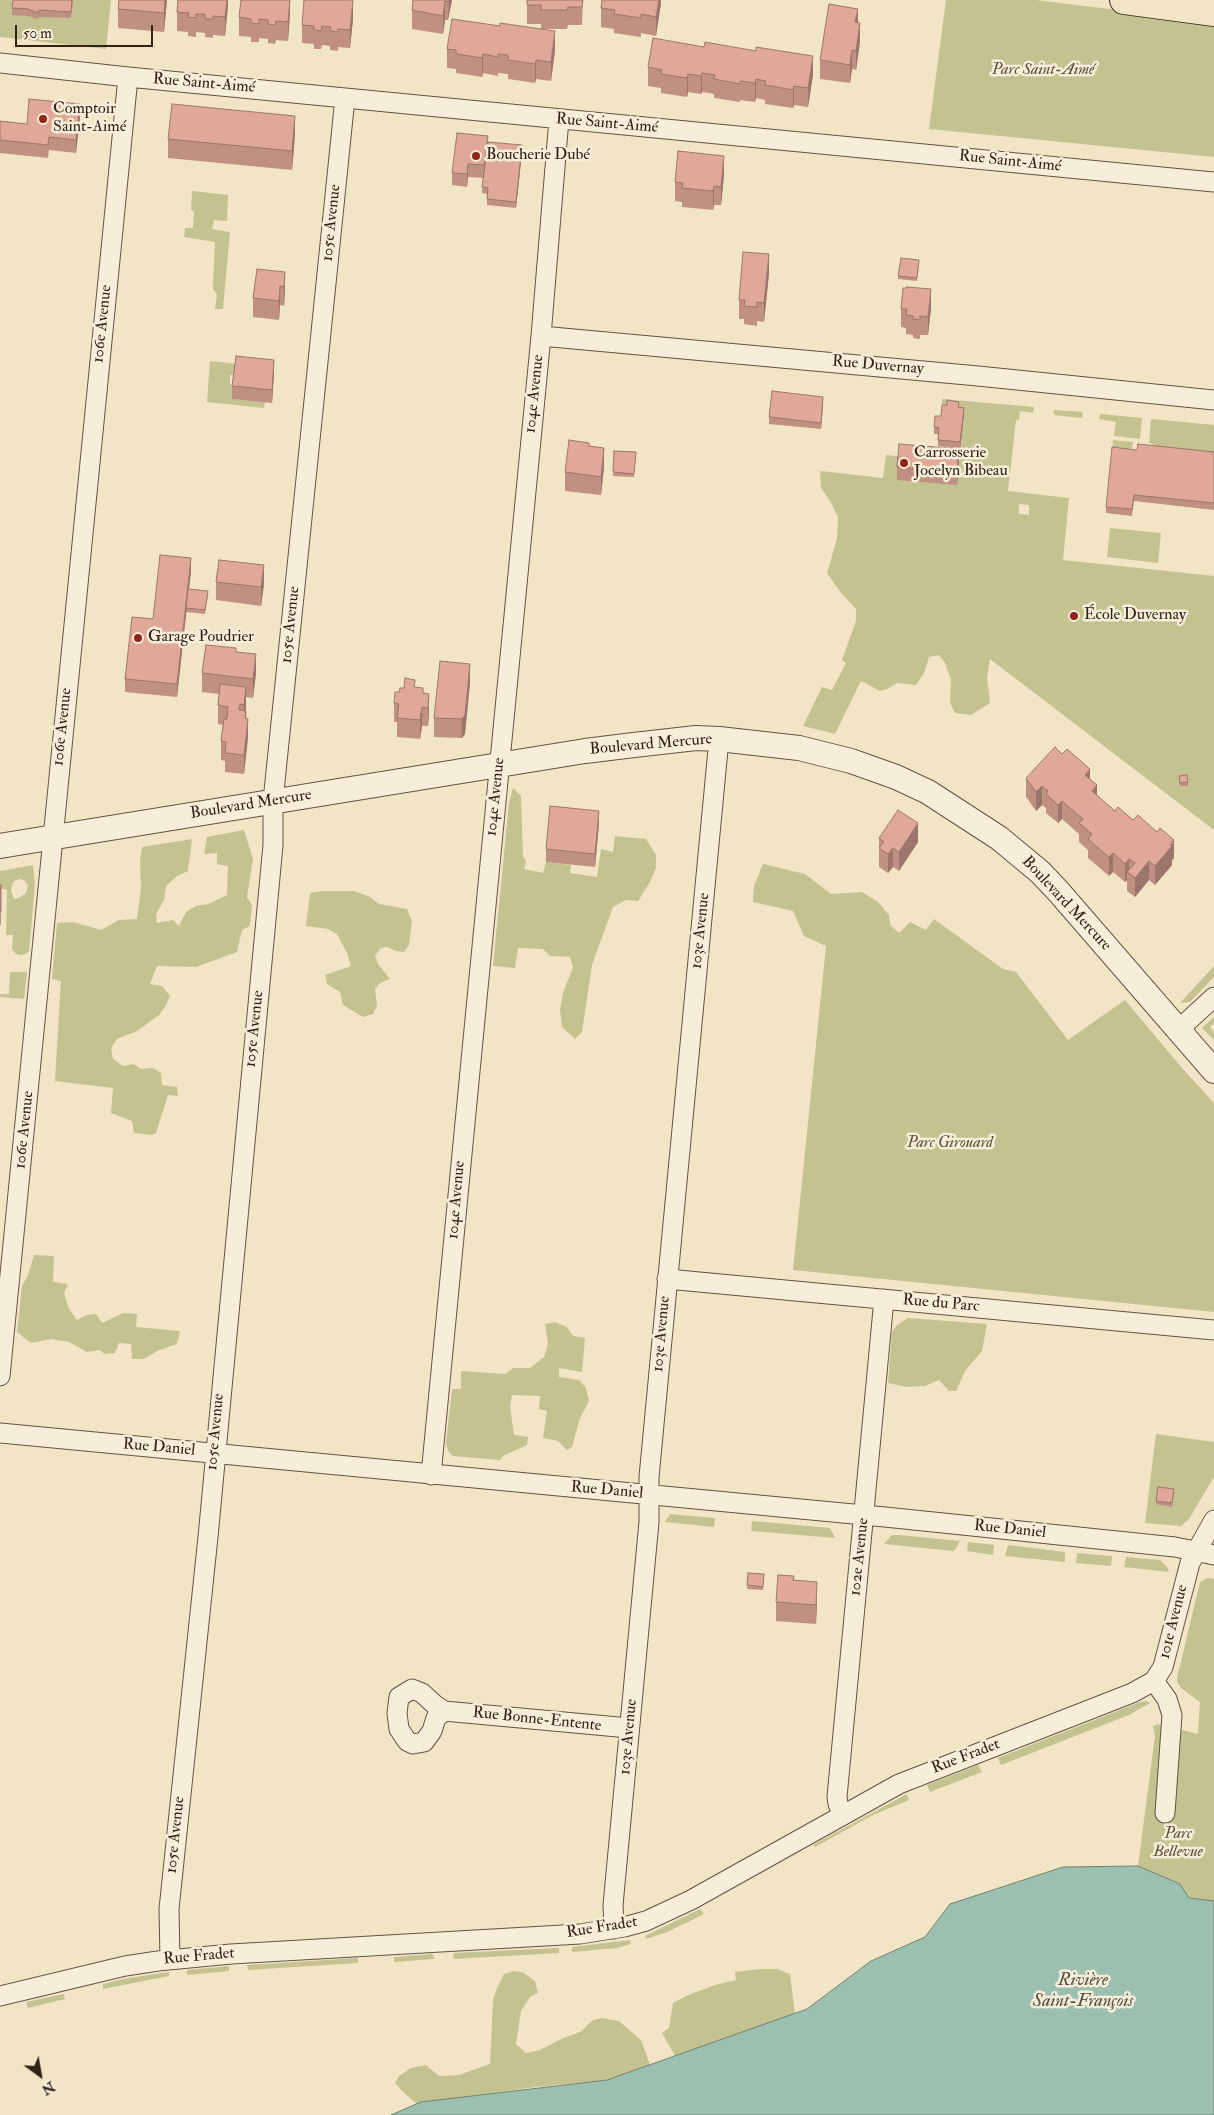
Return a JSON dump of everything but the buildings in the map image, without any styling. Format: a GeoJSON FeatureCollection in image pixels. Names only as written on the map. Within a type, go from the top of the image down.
{"type":"FeatureCollection","features":[{"type":"Feature","properties":{"kind":"main road"},"geometry":{"type":"LineString","coordinates":[[1124,0],[1214,12]]}},
{"type":"Feature","properties":{"kind":"street","name":"Rue Saint-Aimé"},"geometry":{"type":"LineString","coordinates":[[0,63],[1214,182]]}},
{"type":"Feature","properties":{"kind":"street","name":"106e Avenue"},"geometry":{"type":"LineString","coordinates":[[0,1376],[128,77]]}},
{"type":"Feature","properties":{"kind":"street","name":"105e Avenue"},"geometry":{"type":"LineString","coordinates":[[170,1960],[169,1909],[207,1546],[214,1453],[272,855],[272,801],[345,98]]}},
{"type":"Feature","properties":{"kind":"street","name":"104e Avenue"},"geometry":{"type":"LineString","coordinates":[[431,1475],[541,336],[559,119]]}},
{"type":"Feature","properties":{"kind":"street","name":"Rue Duvernay"},"geometry":{"type":"LineString","coordinates":[[541,336],[978,376],[1214,400]]}},
{"type":"Feature","properties":{"kind":"street","name":"Boulevard Mercure"},"geometry":{"type":"LineString","coordinates":[[0,846],[272,801],[634,745],[696,738],[799,748],[877,769],[928,792],[978,822],[1021,855],[1058,891],[1177,1031],[1214,1071]]}},
{"type":"Feature","properties":{"kind":"street","name":"103e Avenue"},"geometry":{"type":"LineString","coordinates":[[614,1929],[613,1911],[649,1522],[649,1477],[719,739]]}},
{"type":"Feature","properties":{"kind":"street"},"geometry":{"type":"LineString","coordinates":[[1177,1031],[1214,997]]}},
{"type":"Feature","properties":{"kind":"street","name":"Rue du Parc"},"geometry":{"type":"LineString","coordinates":[[667,1280],[1214,1330]]}},
{"type":"Feature","properties":{"kind":"street","name":"102e Avenue"},"geometry":{"type":"LineString","coordinates":[[843,1814],[837,1797],[884,1299]]}},
{"type":"Feature","properties":{"kind":"street","name":"Rue Daniel"},"geometry":{"type":"LineString","coordinates":[[0,1433],[1176,1547],[1214,1555]]}},
{"type":"Feature","properties":{"kind":"street","name":"101e Avenue"},"geometry":{"type":"LineString","coordinates":[[1165,1813],[1172,1715],[1167,1698],[1154,1681],[1163,1667],[1185,1575],[1214,1520]]}},
{"type":"Feature","properties":{"kind":"street","name":"Rue Fradet"},"geometry":{"type":"LineString","coordinates":[[0,1996],[125,1966],[170,1960],[248,1953],[580,1934],[614,1929],[646,1921],[680,1906],[843,1814],[920,1774],[1104,1704],[1154,1681]]}},
{"type":"Feature","properties":{"kind":"street","name":"Rue Bonne-Entente"},"geometry":{"type":"LineString","coordinates":[[444,1710],[629,1728]]}},
{"type":"Feature","properties":{"kind":"green space"},"geometry":{"type":"Polygon","coordinates":[[[0,0],[111,0],[106,49],[0,37],[0,0]]]}},
{"type":"Feature","properties":{"kind":"green space","name":"Parc Saint-Aimé"},"geometry":{"type":"Polygon","coordinates":[[[946,0],[1036,0],[1214,22],[1214,157],[929,129],[946,0]]]}},
{"type":"Feature","properties":{"kind":"green space"},"geometry":{"type":"Polygon","coordinates":[[[192,191],[228,195],[227,221],[214,220],[212,229],[230,232],[223,309],[215,309],[217,294],[213,289],[213,282],[215,242],[184,237],[185,228],[193,228],[194,211],[191,210],[192,191]]]}},
{"type":"Feature","properties":{"kind":"green space"},"geometry":{"type":"Polygon","coordinates":[[[210,361],[269,367],[230,375],[230,384],[234,385],[233,399],[265,402],[264,408],[207,402],[210,361]]]}},
{"type":"Feature","properties":{"kind":"green space","name":"École Duvernay"},"geometry":{"type":"Polygon","coordinates":[[[942,399],[1034,407],[1033,413],[1020,411],[1019,420],[1016,420],[1008,491],[1069,498],[1063,560],[1214,576],[1214,830],[990,659],[987,677],[990,703],[971,715],[955,713],[950,703],[951,680],[945,663],[939,655],[929,657],[924,673],[916,685],[897,683],[880,691],[861,681],[835,734],[803,726],[822,687],[832,690],[846,663],[842,660],[856,621],[856,609],[841,593],[827,573],[837,539],[838,517],[821,488],[820,471],[883,478],[886,455],[959,462],[960,449],[942,408],[942,399]],[[1019,504],[1019,514],[1029,515],[1029,505],[1019,504]]]}},
{"type":"Feature","properties":{"kind":"green space"},"geometry":{"type":"Polygon","coordinates":[[[1054,410],[1083,412],[1082,418],[1054,415],[1054,410]]]}},
{"type":"Feature","properties":{"kind":"green space"},"geometry":{"type":"Polygon","coordinates":[[[1100,414],[1142,418],[1140,439],[1114,436],[1116,422],[1099,419],[1100,414]]]}},
{"type":"Feature","properties":{"kind":"green space"},"geometry":{"type":"Polygon","coordinates":[[[1151,419],[1214,425],[1214,459],[1157,448],[1149,443],[1151,419]]]}},
{"type":"Feature","properties":{"kind":"green space"},"geometry":{"type":"Polygon","coordinates":[[[1113,440],[1133,442],[1132,448],[1112,453],[1113,440]]]}},
{"type":"Feature","properties":{"kind":"green space"},"geometry":{"type":"Polygon","coordinates":[[[1110,528],[1161,533],[1158,563],[1107,557],[1110,528]]]}},
{"type":"Feature","properties":{"kind":"green space"},"geometry":{"type":"Polygon","coordinates":[[[513,788],[521,796],[523,856],[526,861],[524,869],[543,873],[546,862],[571,865],[570,873],[597,877],[601,849],[613,852],[615,836],[646,839],[656,855],[656,868],[638,901],[626,900],[613,907],[592,965],[582,1032],[575,1039],[562,1027],[560,1009],[563,993],[573,967],[570,957],[550,956],[543,949],[518,948],[515,968],[493,966],[509,803],[513,788]]]}},
{"type":"Feature","properties":{"kind":"green space"},"geometry":{"type":"Polygon","coordinates":[[[244,830],[253,859],[247,897],[252,905],[250,926],[242,930],[237,952],[196,967],[157,966],[150,984],[162,986],[170,996],[166,1005],[159,1015],[137,1031],[117,1039],[111,1048],[113,1059],[123,1066],[134,1064],[141,1069],[153,1068],[161,1073],[162,1085],[177,1087],[178,1096],[168,1095],[156,1133],[151,1135],[134,1133],[132,1121],[111,1113],[113,1088],[55,1081],[61,981],[52,979],[57,923],[73,922],[101,930],[119,920],[137,919],[141,888],[140,860],[142,847],[192,839],[188,871],[177,876],[166,886],[164,900],[156,914],[157,923],[173,920],[179,926],[186,912],[196,906],[208,904],[227,895],[228,866],[217,864],[217,853],[204,854],[207,837],[244,830]]]}},
{"type":"Feature","properties":{"kind":"green space","name":"Parc Girouard"},"geometry":{"type":"Polygon","coordinates":[[[763,864],[805,874],[831,894],[862,892],[878,902],[889,915],[890,925],[899,933],[910,922],[926,930],[934,919],[1003,969],[1016,972],[1068,1040],[1125,1000],[1214,1103],[1214,1312],[793,1270],[826,946],[804,936],[793,911],[753,902],[754,886],[763,864]]]}},
{"type":"Feature","properties":{"kind":"green space"},"geometry":{"type":"Polygon","coordinates":[[[33,865],[35,883],[29,952],[22,955],[16,954],[12,949],[13,935],[6,935],[7,890],[0,888],[0,871],[33,865]],[[24,880],[14,881],[11,891],[14,899],[26,893],[28,885],[24,880]]]}},
{"type":"Feature","properties":{"kind":"green space"},"geometry":{"type":"Polygon","coordinates":[[[354,891],[370,897],[379,904],[407,909],[412,921],[409,945],[404,952],[387,947],[381,948],[375,956],[378,964],[390,979],[380,983],[375,989],[377,1006],[373,1014],[363,1017],[343,1005],[340,992],[327,984],[325,975],[351,966],[347,953],[337,934],[328,929],[306,926],[310,893],[354,891]]]}},
{"type":"Feature","properties":{"kind":"green space"},"geometry":{"type":"Polygon","coordinates":[[[1214,966],[1214,977],[1190,1002],[1180,1003],[1214,966]]]}},
{"type":"Feature","properties":{"kind":"green space"},"geometry":{"type":"Polygon","coordinates":[[[10,972],[27,972],[24,999],[0,997],[0,994],[9,994],[10,972]]]}},
{"type":"Feature","properties":{"kind":"green space"},"geometry":{"type":"Polygon","coordinates":[[[1214,1017],[1214,1024],[1210,1027],[1214,1032],[1214,1040],[1202,1028],[1214,1017]]]}},
{"type":"Feature","properties":{"kind":"green space"},"geometry":{"type":"Polygon","coordinates":[[[34,1255],[54,1256],[53,1282],[68,1284],[64,1293],[69,1309],[77,1320],[87,1315],[96,1314],[102,1323],[123,1313],[137,1314],[136,1327],[180,1331],[177,1344],[157,1351],[144,1359],[132,1359],[131,1344],[119,1343],[115,1353],[105,1354],[99,1350],[87,1352],[69,1342],[51,1339],[31,1343],[17,1332],[22,1286],[28,1275],[34,1255]]]}},
{"type":"Feature","properties":{"kind":"green space"},"geometry":{"type":"Polygon","coordinates":[[[908,1318],[987,1324],[982,1351],[965,1371],[956,1391],[949,1391],[939,1380],[925,1386],[907,1387],[888,1383],[892,1332],[897,1325],[908,1318]]]}},
{"type":"Feature","properties":{"kind":"green space"},"geometry":{"type":"Polygon","coordinates":[[[555,1322],[567,1327],[573,1336],[585,1338],[582,1372],[559,1368],[559,1377],[579,1380],[586,1388],[589,1401],[580,1418],[572,1447],[567,1450],[558,1441],[543,1438],[547,1411],[539,1409],[540,1396],[512,1395],[510,1406],[514,1435],[528,1437],[527,1445],[503,1456],[500,1460],[453,1456],[448,1451],[446,1443],[452,1389],[461,1389],[461,1371],[505,1374],[513,1368],[530,1368],[544,1357],[548,1344],[545,1324],[555,1322]]]}},
{"type":"Feature","properties":{"kind":"green space"},"geometry":{"type":"Polygon","coordinates":[[[1156,1434],[1214,1442],[1214,1477],[1189,1519],[1181,1526],[1145,1523],[1156,1434]]]}},
{"type":"Feature","properties":{"kind":"green space"},"geometry":{"type":"Polygon","coordinates":[[[670,1514],[715,1518],[714,1527],[665,1522],[670,1514]]]}},
{"type":"Feature","properties":{"kind":"green space"},"geometry":{"type":"Polygon","coordinates":[[[752,1521],[830,1528],[835,1538],[751,1531],[752,1521]]]}},
{"type":"Feature","properties":{"kind":"green space"},"geometry":{"type":"Polygon","coordinates":[[[892,1535],[960,1541],[953,1551],[884,1544],[892,1535]]]}},
{"type":"Feature","properties":{"kind":"green space"},"geometry":{"type":"Polygon","coordinates":[[[968,1542],[994,1545],[993,1555],[967,1551],[968,1542]]]}},
{"type":"Feature","properties":{"kind":"green space"},"geometry":{"type":"Polygon","coordinates":[[[1008,1545],[1065,1552],[1065,1562],[1005,1556],[1008,1545]]]}},
{"type":"Feature","properties":{"kind":"green space"},"geometry":{"type":"Polygon","coordinates":[[[1077,1553],[1112,1556],[1111,1566],[1076,1563],[1077,1553]]]}},
{"type":"Feature","properties":{"kind":"green space"},"geometry":{"type":"Polygon","coordinates":[[[1126,1557],[1160,1560],[1169,1572],[1124,1567],[1126,1557]]]}},
{"type":"Feature","properties":{"kind":"green space","name":"Parc Bellevue"},"geometry":{"type":"Polygon","coordinates":[[[1207,1578],[1214,1579],[1214,1901],[1189,1898],[1180,1884],[1138,1866],[1155,1736],[1153,1726],[1158,1724],[1198,1734],[1200,1702],[1181,1688],[1177,1678],[1200,1582],[1207,1578]]]}},
{"type":"Feature","properties":{"kind":"green space"},"geometry":{"type":"Polygon","coordinates":[[[1146,1701],[1150,1703],[1129,1715],[1001,1765],[998,1758],[1140,1702],[1146,1701]]]}},
{"type":"Feature","properties":{"kind":"green space"},"geometry":{"type":"Polygon","coordinates":[[[978,1765],[982,1772],[930,1792],[927,1785],[978,1765]]]}},
{"type":"Feature","properties":{"kind":"green space"},"geometry":{"type":"Polygon","coordinates":[[[907,1794],[909,1800],[873,1815],[815,1847],[813,1845],[907,1794]]]}},
{"type":"Feature","properties":{"kind":"green space"},"geometry":{"type":"Polygon","coordinates":[[[700,1909],[704,1914],[667,1932],[646,1939],[645,1936],[700,1909]]]}},
{"type":"Feature","properties":{"kind":"green space"},"geometry":{"type":"Polygon","coordinates":[[[630,1940],[631,1944],[617,1948],[572,1952],[572,1947],[630,1940]]]}},
{"type":"Feature","properties":{"kind":"green space"},"geometry":{"type":"Polygon","coordinates":[[[559,1948],[559,1953],[453,1959],[454,1953],[559,1948]]]}},
{"type":"Feature","properties":{"kind":"green space"},"geometry":{"type":"Polygon","coordinates":[[[433,1954],[434,1959],[394,1962],[394,1957],[433,1954]]]}},
{"type":"Feature","properties":{"kind":"green space"},"geometry":{"type":"Polygon","coordinates":[[[358,1958],[358,1963],[248,1970],[247,1965],[358,1958]]]}},
{"type":"Feature","properties":{"kind":"green space"},"geometry":{"type":"Polygon","coordinates":[[[229,1966],[229,1971],[187,1975],[187,1970],[229,1966]]]}},
{"type":"Feature","properties":{"kind":"green space"},"geometry":{"type":"Polygon","coordinates":[[[777,1969],[790,1974],[795,2014],[675,2056],[662,2033],[669,2028],[673,2003],[715,1985],[736,1980],[735,1972],[777,1969]]]}},
{"type":"Feature","properties":{"kind":"green space"},"geometry":{"type":"Polygon","coordinates":[[[513,1971],[522,1972],[535,1981],[538,1993],[530,1997],[521,2011],[516,2044],[526,2053],[540,2050],[563,2038],[580,2032],[593,2020],[602,2018],[619,2021],[641,2040],[650,2065],[607,2080],[536,2087],[417,2104],[395,2083],[399,2076],[411,2068],[426,2065],[439,2076],[459,2075],[490,2064],[493,2000],[504,1974],[513,1971]]]}},
{"type":"Feature","properties":{"kind":"green space"},"geometry":{"type":"Polygon","coordinates":[[[169,1972],[169,1976],[103,1989],[103,1984],[169,1972]]]}},
{"type":"Feature","properties":{"kind":"green space"},"geometry":{"type":"Polygon","coordinates":[[[64,1994],[65,1999],[28,2008],[26,2002],[64,1994]]]}},
{"type":"Feature","properties":{"kind":"water","name":"Rivière Saint-François"},"geometry":{"type":"Polygon","coordinates":[[[1138,1866],[1180,1884],[1189,1898],[1214,1901],[1214,2115],[391,2115],[421,2102],[607,2080],[807,2009],[871,1961],[925,1937],[950,1904],[1063,1867],[1138,1866]]]}},
{"type":"Feature","properties":{"kind":"place","name":"Comptoir Saint-Aimé"},"geometry":{"type":"Point","coordinates":[43,119]}},
{"type":"Feature","properties":{"kind":"place","name":"Boucherie Dubé"},"geometry":{"type":"Point","coordinates":[476,156]}},
{"type":"Feature","properties":{"kind":"place","name":"Carrosserie Jocelyn Bibeau"},"geometry":{"type":"Point","coordinates":[904,463]}},
{"type":"Feature","properties":{"kind":"place","name":"École Duvernay"},"geometry":{"type":"Point","coordinates":[1074,616]}},
{"type":"Feature","properties":{"kind":"place","name":"Garage Poudrier"},"geometry":{"type":"Point","coordinates":[138,638]}}]}
